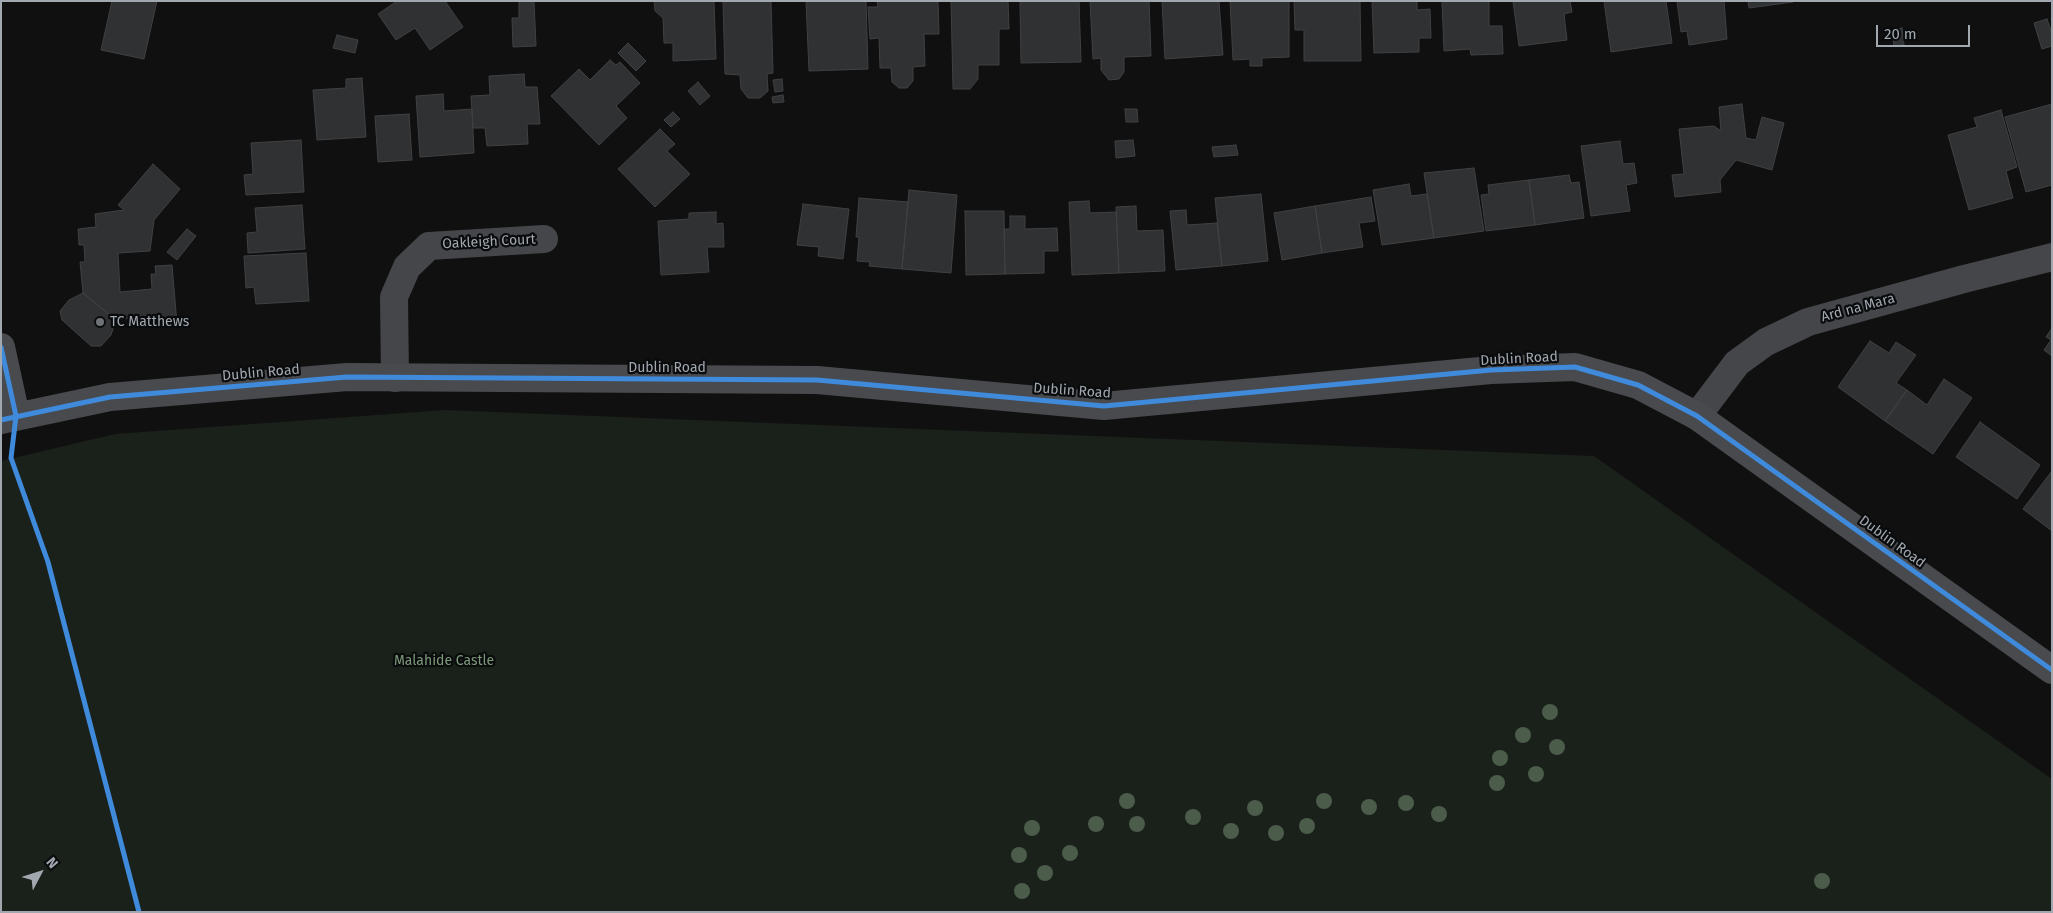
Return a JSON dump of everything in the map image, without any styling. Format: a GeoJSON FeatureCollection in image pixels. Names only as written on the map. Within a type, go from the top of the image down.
{"type":"FeatureCollection","features":[{"type":"Feature","properties":{"kind":"main road"},"geometry":{"type":"LineString","coordinates":[[1,347],[9,418]]}},
{"type":"Feature","properties":{"kind":"main road","name":"Dublin Road"},"geometry":{"type":"LineString","coordinates":[[9,418],[110,397],[347,377],[816,380],[1104,406],[1491,370],[1575,367],[1638,385],[1696,416],[2052,670]]}},
{"type":"Feature","properties":{"kind":"street","name":"Oakleigh Court"},"geometry":{"type":"LineString","coordinates":[[394,378],[394,297],[407,267],[429,246],[544,239]]}},
{"type":"Feature","properties":{"kind":"street","name":"Ard na Mara"},"geometry":{"type":"LineString","coordinates":[[1696,416],[1737,363],[1766,342],[1808,322],[2052,257]]}},
{"type":"Feature","properties":{"kind":"green space","name":"Malahide Castle"},"geometry":{"type":"Polygon","coordinates":[[[445,410],[1594,456],[2052,779],[2052,912],[1,912],[1,461],[115,434],[445,410]]]}},
{"type":"Feature","properties":{"kind":"building"},"geometry":{"type":"Polygon","coordinates":[[[112,1],[157,1],[144,59],[101,50],[112,1]]]}},
{"type":"Feature","properties":{"kind":"building"},"geometry":{"type":"Polygon","coordinates":[[[397,1],[445,1],[463,27],[430,50],[415,28],[396,40],[378,14],[397,1]]]}},
{"type":"Feature","properties":{"kind":"building"},"geometry":{"type":"Polygon","coordinates":[[[519,1],[534,1],[536,46],[513,47],[512,18],[519,18],[519,1]]]}},
{"type":"Feature","properties":{"kind":"building"},"geometry":{"type":"Polygon","coordinates":[[[654,1],[714,1],[716,59],[673,61],[673,43],[664,43],[663,18],[655,11],[654,1]]]}},
{"type":"Feature","properties":{"kind":"building"},"geometry":{"type":"Polygon","coordinates":[[[723,1],[771,1],[773,73],[767,74],[768,91],[760,98],[748,98],[741,89],[740,75],[725,74],[723,1]]]}},
{"type":"Feature","properties":{"kind":"building"},"geometry":{"type":"Polygon","coordinates":[[[806,1],[866,1],[868,69],[809,71],[806,1]]]}},
{"type":"Feature","properties":{"kind":"building"},"geometry":{"type":"Polygon","coordinates":[[[877,1],[938,1],[939,34],[924,34],[925,66],[913,67],[913,81],[907,88],[899,88],[892,82],[891,68],[880,68],[879,38],[870,39],[868,7],[878,7],[877,1]]]}},
{"type":"Feature","properties":{"kind":"building"},"geometry":{"type":"Polygon","coordinates":[[[951,1],[1008,1],[1009,29],[999,29],[999,65],[978,65],[978,79],[970,89],[953,89],[951,1]]]}},
{"type":"Feature","properties":{"kind":"building"},"geometry":{"type":"Polygon","coordinates":[[[1020,1],[1079,1],[1081,62],[1021,63],[1020,1]]]}},
{"type":"Feature","properties":{"kind":"building"},"geometry":{"type":"Polygon","coordinates":[[[1090,1],[1149,1],[1151,56],[1124,57],[1124,72],[1119,79],[1109,80],[1101,70],[1101,58],[1093,59],[1090,1]]]}},
{"type":"Feature","properties":{"kind":"building"},"geometry":{"type":"Polygon","coordinates":[[[1162,1],[1219,1],[1223,55],[1165,59],[1162,1]]]}},
{"type":"Feature","properties":{"kind":"building"},"geometry":{"type":"Polygon","coordinates":[[[1230,1],[1289,1],[1289,57],[1262,58],[1262,66],[1250,66],[1250,59],[1233,60],[1230,1]]]}},
{"type":"Feature","properties":{"kind":"building"},"geometry":{"type":"Polygon","coordinates":[[[1294,1],[1360,1],[1361,61],[1304,61],[1304,30],[1295,30],[1294,1]]]}},
{"type":"Feature","properties":{"kind":"building"},"geometry":{"type":"Polygon","coordinates":[[[1372,1],[1417,1],[1417,10],[1430,9],[1431,38],[1419,38],[1419,52],[1374,53],[1372,1]]]}},
{"type":"Feature","properties":{"kind":"building"},"geometry":{"type":"Polygon","coordinates":[[[1442,1],[1489,1],[1489,26],[1502,26],[1503,54],[1471,55],[1470,49],[1444,51],[1442,1]]]}},
{"type":"Feature","properties":{"kind":"building"},"geometry":{"type":"Polygon","coordinates":[[[1513,1],[1570,1],[1572,12],[1564,14],[1567,40],[1519,46],[1513,1]]]}},
{"type":"Feature","properties":{"kind":"building"},"geometry":{"type":"Polygon","coordinates":[[[1604,1],[1666,1],[1672,43],[1611,52],[1604,1]]]}},
{"type":"Feature","properties":{"kind":"building"},"geometry":{"type":"Polygon","coordinates":[[[1677,1],[1724,1],[1727,39],[1689,45],[1687,31],[1681,32],[1677,1]]]}},
{"type":"Feature","properties":{"kind":"building"},"geometry":{"type":"Polygon","coordinates":[[[1748,1],[1793,1],[1793,2],[1749,8],[1748,1]]]}},
{"type":"Feature","properties":{"kind":"building"},"geometry":{"type":"Polygon","coordinates":[[[2047,19],[2052,34],[2052,46],[2042,49],[2034,23],[2047,19]]]}},
{"type":"Feature","properties":{"kind":"building"},"geometry":{"type":"Polygon","coordinates":[[[1902,28],[1904,45],[1894,46],[1892,30],[1902,28]]]}},
{"type":"Feature","properties":{"kind":"building"},"geometry":{"type":"Polygon","coordinates":[[[337,35],[358,40],[355,53],[333,48],[337,35]]]}},
{"type":"Feature","properties":{"kind":"building"},"geometry":{"type":"Polygon","coordinates":[[[628,43],[646,61],[636,71],[618,53],[628,43]]]}},
{"type":"Feature","properties":{"kind":"building"},"geometry":{"type":"Polygon","coordinates":[[[610,60],[616,65],[620,62],[640,83],[616,106],[627,118],[599,145],[551,96],[579,69],[590,80],[610,60]]]}},
{"type":"Feature","properties":{"kind":"building"},"geometry":{"type":"Polygon","coordinates":[[[524,74],[525,87],[537,87],[540,124],[527,124],[528,144],[487,146],[485,128],[473,128],[471,96],[490,95],[489,76],[524,74]]]}},
{"type":"Feature","properties":{"kind":"building"},"geometry":{"type":"Polygon","coordinates":[[[362,78],[366,137],[317,140],[313,90],[346,88],[346,79],[362,78]]]}},
{"type":"Feature","properties":{"kind":"building"},"geometry":{"type":"Polygon","coordinates":[[[782,79],[783,91],[775,92],[773,80],[782,79]]]}},
{"type":"Feature","properties":{"kind":"building"},"geometry":{"type":"Polygon","coordinates":[[[698,82],[710,96],[700,105],[688,91],[698,82]]]}},
{"type":"Feature","properties":{"kind":"building"},"geometry":{"type":"Polygon","coordinates":[[[443,94],[444,111],[472,109],[474,153],[420,157],[416,96],[443,94]]]}},
{"type":"Feature","properties":{"kind":"building"},"geometry":{"type":"Polygon","coordinates":[[[783,95],[784,102],[773,103],[772,97],[783,95]]]}},
{"type":"Feature","properties":{"kind":"building"},"geometry":{"type":"Polygon","coordinates":[[[1742,104],[1746,138],[1756,140],[1762,117],[1784,123],[1772,170],[1736,160],[1720,180],[1721,192],[1675,197],[1672,175],[1684,174],[1679,129],[1714,126],[1721,131],[1719,107],[1742,104]]]}},
{"type":"Feature","properties":{"kind":"building"},"geometry":{"type":"Polygon","coordinates":[[[2052,104],[2052,185],[2026,192],[2005,117],[2052,104]]]}},
{"type":"Feature","properties":{"kind":"building"},"geometry":{"type":"Polygon","coordinates":[[[1125,109],[1137,109],[1138,122],[1126,122],[1125,109]]]}},
{"type":"Feature","properties":{"kind":"building"},"geometry":{"type":"Polygon","coordinates":[[[2001,110],[2017,167],[2006,171],[2013,198],[1969,210],[1948,135],[1977,127],[1974,118],[2001,110]]]}},
{"type":"Feature","properties":{"kind":"building"},"geometry":{"type":"Polygon","coordinates":[[[673,112],[680,119],[671,127],[664,120],[673,112]]]}},
{"type":"Feature","properties":{"kind":"building"},"geometry":{"type":"Polygon","coordinates":[[[409,114],[412,160],[378,162],[375,116],[409,114]]]}},
{"type":"Feature","properties":{"kind":"building"},"geometry":{"type":"Polygon","coordinates":[[[660,129],[675,144],[667,151],[690,174],[655,207],[618,169],[660,129]]]}},
{"type":"Feature","properties":{"kind":"building"},"geometry":{"type":"Polygon","coordinates":[[[301,140],[304,192],[246,195],[244,175],[253,174],[251,143],[301,140]]]}},
{"type":"Feature","properties":{"kind":"building"},"geometry":{"type":"Polygon","coordinates":[[[1133,140],[1135,156],[1116,158],[1115,141],[1133,140]]]}},
{"type":"Feature","properties":{"kind":"building"},"geometry":{"type":"Polygon","coordinates":[[[1620,141],[1623,164],[1634,163],[1637,183],[1626,185],[1630,211],[1591,216],[1581,146],[1620,141]]]}},
{"type":"Feature","properties":{"kind":"building"},"geometry":{"type":"Polygon","coordinates":[[[1236,145],[1238,155],[1214,157],[1212,147],[1236,145]]]}},
{"type":"Feature","properties":{"kind":"building"},"geometry":{"type":"Polygon","coordinates":[[[153,164],[180,189],[154,220],[150,251],[118,253],[120,292],[152,289],[151,274],[156,274],[155,266],[172,265],[177,324],[147,327],[146,316],[116,320],[83,293],[80,262],[85,262],[84,245],[79,245],[78,229],[96,227],[95,214],[124,210],[118,205],[153,164]]]}},
{"type":"Feature","properties":{"kind":"building"},"geometry":{"type":"Polygon","coordinates":[[[1474,168],[1484,231],[1434,238],[1424,173],[1474,168]]]}},
{"type":"Feature","properties":{"kind":"building"},"geometry":{"type":"Polygon","coordinates":[[[1569,175],[1571,183],[1579,182],[1584,218],[1535,225],[1529,180],[1569,175]]]}},
{"type":"Feature","properties":{"kind":"building"},"geometry":{"type":"Polygon","coordinates":[[[1529,180],[1535,225],[1486,231],[1481,195],[1489,194],[1488,185],[1529,180]]]}},
{"type":"Feature","properties":{"kind":"building"},"geometry":{"type":"Polygon","coordinates":[[[1409,184],[1411,196],[1427,194],[1434,238],[1382,245],[1373,190],[1409,184]]]}},
{"type":"Feature","properties":{"kind":"building"},"geometry":{"type":"Polygon","coordinates":[[[909,190],[957,195],[951,273],[902,269],[909,190]]]}},
{"type":"Feature","properties":{"kind":"building"},"geometry":{"type":"Polygon","coordinates":[[[1261,194],[1268,261],[1222,266],[1215,198],[1261,194]]]}},
{"type":"Feature","properties":{"kind":"building"},"geometry":{"type":"Polygon","coordinates":[[[1371,197],[1375,221],[1359,223],[1363,247],[1322,253],[1315,206],[1371,197]]]}},
{"type":"Feature","properties":{"kind":"building"},"geometry":{"type":"Polygon","coordinates":[[[859,198],[908,202],[902,269],[869,266],[870,262],[857,261],[859,237],[856,237],[859,198]]]}},
{"type":"Feature","properties":{"kind":"building"},"geometry":{"type":"Polygon","coordinates":[[[1089,201],[1090,213],[1116,212],[1119,273],[1072,275],[1069,202],[1089,201]]]}},
{"type":"Feature","properties":{"kind":"building"},"geometry":{"type":"Polygon","coordinates":[[[803,204],[849,209],[843,259],[818,256],[819,247],[797,245],[803,204]]]}},
{"type":"Feature","properties":{"kind":"building"},"geometry":{"type":"Polygon","coordinates":[[[302,205],[305,249],[248,253],[247,233],[257,232],[255,208],[302,205]]]}},
{"type":"Feature","properties":{"kind":"building"},"geometry":{"type":"Polygon","coordinates":[[[1136,206],[1137,231],[1163,230],[1165,271],[1119,273],[1116,207],[1136,206]]]}},
{"type":"Feature","properties":{"kind":"building"},"geometry":{"type":"Polygon","coordinates":[[[1315,206],[1322,253],[1282,260],[1274,213],[1315,206]]]}},
{"type":"Feature","properties":{"kind":"building"},"geometry":{"type":"Polygon","coordinates":[[[1186,210],[1187,225],[1217,223],[1222,266],[1176,270],[1170,211],[1186,210]]]}},
{"type":"Feature","properties":{"kind":"building"},"geometry":{"type":"Polygon","coordinates":[[[965,211],[1004,211],[1005,274],[966,275],[965,211]]]}},
{"type":"Feature","properties":{"kind":"building"},"geometry":{"type":"Polygon","coordinates":[[[716,212],[716,224],[723,223],[724,247],[707,247],[709,272],[661,275],[658,221],[689,219],[689,213],[716,212]]]}},
{"type":"Feature","properties":{"kind":"building"},"geometry":{"type":"Polygon","coordinates":[[[1010,216],[1025,216],[1025,229],[1057,228],[1058,251],[1044,251],[1044,273],[1005,274],[1004,229],[1010,229],[1010,216]]]}},
{"type":"Feature","properties":{"kind":"building"},"geometry":{"type":"Polygon","coordinates":[[[187,229],[196,236],[177,260],[167,252],[187,229]]]}},
{"type":"Feature","properties":{"kind":"building"},"geometry":{"type":"Polygon","coordinates":[[[306,253],[309,301],[256,304],[254,287],[246,288],[244,256],[306,253]]]}},
{"type":"Feature","properties":{"kind":"building"},"geometry":{"type":"Polygon","coordinates":[[[83,293],[116,320],[111,335],[101,346],[91,346],[62,320],[60,311],[69,300],[83,293]]]}},
{"type":"Feature","properties":{"kind":"building"},"geometry":{"type":"Polygon","coordinates":[[[2052,328],[2052,356],[2044,350],[2051,340],[2046,337],[2052,328]]]}},
{"type":"Feature","properties":{"kind":"building"},"geometry":{"type":"Polygon","coordinates":[[[1870,341],[1889,353],[1896,342],[1916,355],[1896,383],[1907,390],[1885,421],[1838,387],[1870,341]]]}},
{"type":"Feature","properties":{"kind":"building"},"geometry":{"type":"Polygon","coordinates":[[[1944,379],[1972,398],[1933,454],[1885,421],[1907,390],[1927,405],[1944,379]]]}},
{"type":"Feature","properties":{"kind":"building"},"geometry":{"type":"Polygon","coordinates":[[[1980,422],[2040,465],[2017,499],[1956,457],[1980,422]]]}},
{"type":"Feature","properties":{"kind":"building"},"geometry":{"type":"Polygon","coordinates":[[[2052,471],[2052,531],[2023,509],[2052,471]]]}},
{"type":"Feature","properties":{"kind":"cycle path"},"geometry":{"type":"LineString","coordinates":[[1,347],[16,416],[11,458],[48,562],[139,912]]}},
{"type":"Feature","properties":{"kind":"cycle path"},"geometry":{"type":"LineString","coordinates":[[1,420],[110,397],[347,377],[817,380],[1104,406],[1491,370],[1575,367],[1638,385],[1697,416],[2052,670]]}},
{"type":"Feature","properties":{"kind":"place","name":"TC Matthews"},"geometry":{"type":"Point","coordinates":[100,322]}}]}
